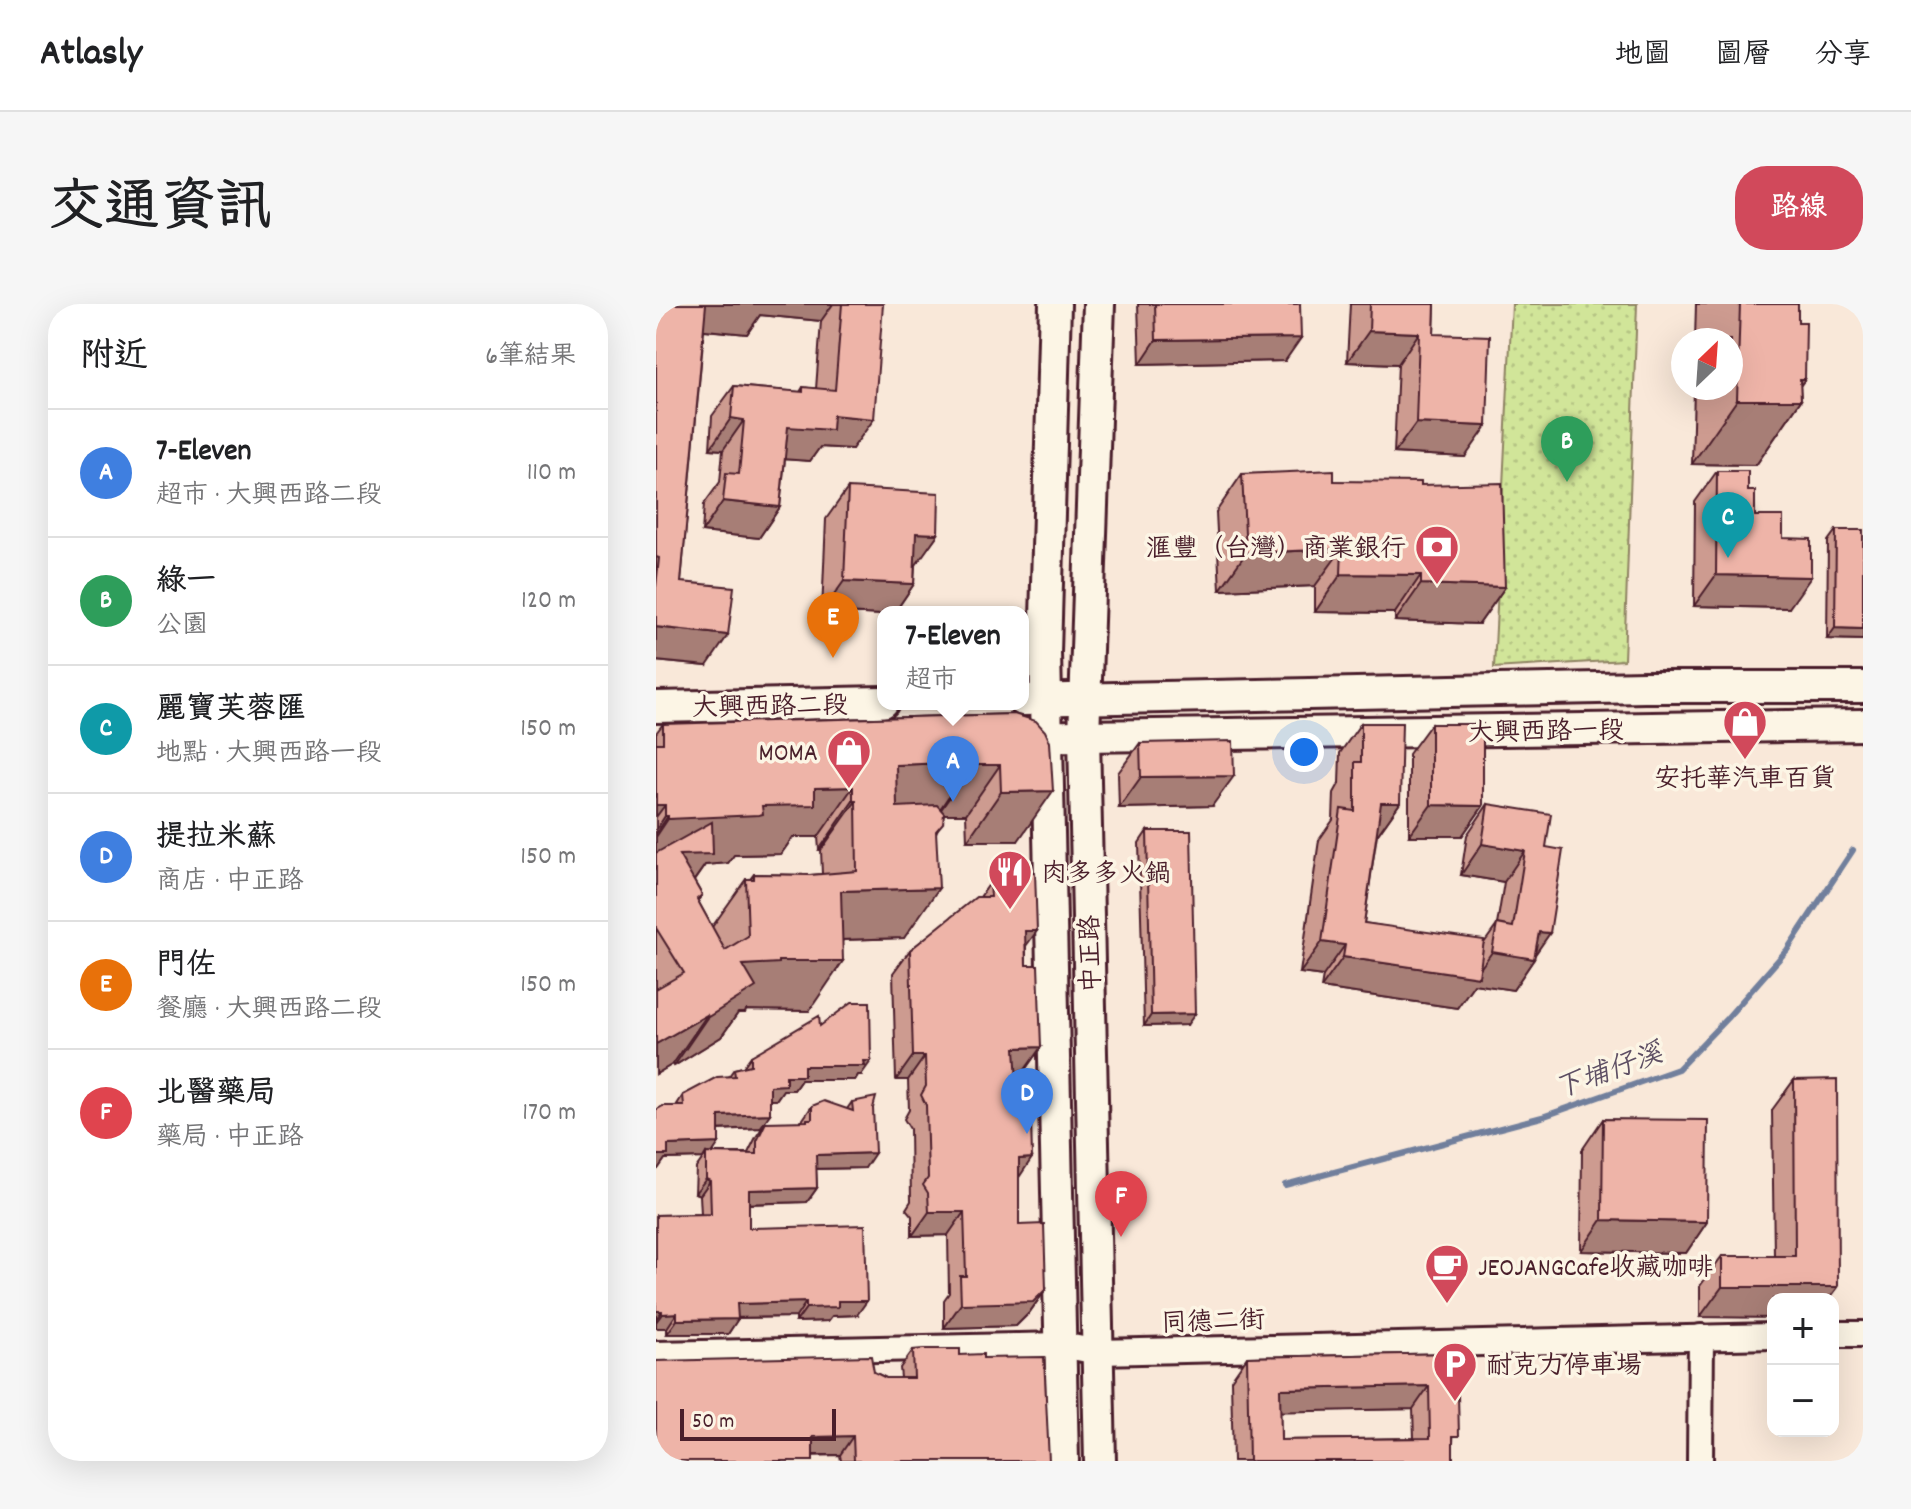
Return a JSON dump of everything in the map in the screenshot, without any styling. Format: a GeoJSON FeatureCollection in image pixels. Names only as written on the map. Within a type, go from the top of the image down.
{"type":"FeatureCollection","features":[{"type":"Feature","properties":{"kind":"street","name":"中正路"},"geometry":{"type":"LineString","coordinates":[[1055,304],[1034,700],[1045,736],[1063,1461]]}},
{"type":"Feature","properties":{"kind":"street","name":"中正路"},"geometry":{"type":"LineString","coordinates":[[1099,304],[1084,736],[1100,1461]]}},
{"type":"Feature","properties":{"kind":"street","name":"大興西路一段"},"geometry":{"type":"LineString","coordinates":[[1086,699],[1644,687],[1863,687]]}},
{"type":"Feature","properties":{"kind":"street"},"geometry":{"type":"LineString","coordinates":[[1034,700],[1086,699]]}},
{"type":"Feature","properties":{"kind":"street","name":"大興西路二段"},"geometry":{"type":"LineString","coordinates":[[656,707],[877,702]]}},
{"type":"Feature","properties":{"kind":"street","name":"大興西路一段"},"geometry":{"type":"LineString","coordinates":[[1084,736],[1863,725]]}},
{"type":"Feature","properties":{"kind":"street"},"geometry":{"type":"LineString","coordinates":[[980,737],[1084,736]]}},
{"type":"Feature","properties":{"kind":"street"},"geometry":{"type":"LineString","coordinates":[[1839,1334],[1863,1334]]}},
{"type":"Feature","properties":{"kind":"street","name":"同德二街"},"geometry":{"type":"LineString","coordinates":[[656,1354],[1062,1345],[1098,1352],[1767,1336]]}},
{"type":"Feature","properties":{"kind":"street"},"geometry":{"type":"LineString","coordinates":[[1700,1461],[1701,1337]]}},
{"type":"Feature","properties":{"kind":"green space"},"geometry":{"type":"Polygon","coordinates":[[[1512,304],[1637,304],[1624,660],[1494,668],[1512,304]]]}},
{"type":"Feature","properties":{"kind":"building"},"geometry":{"type":"Polygon","coordinates":[[[656,304],[706,304],[681,582],[734,587],[728,635],[656,627],[659,558],[656,557],[656,304]]]}},
{"type":"Feature","properties":{"kind":"building"},"geometry":{"type":"Polygon","coordinates":[[[842,304],[883,304],[874,419],[833,415],[832,430],[788,427],[780,507],[723,501],[726,473],[739,474],[744,420],[731,418],[734,386],[803,392],[803,387],[835,390],[842,304]]]}},
{"type":"Feature","properties":{"kind":"building"},"geometry":{"type":"Polygon","coordinates":[[[1155,304],[1300,304],[1301,338],[1156,340],[1155,304]]]}},
{"type":"Feature","properties":{"kind":"building"},"geometry":{"type":"Polygon","coordinates":[[[1370,304],[1435,304],[1434,334],[1490,336],[1487,426],[1416,423],[1419,333],[1369,331],[1370,304]]]}},
{"type":"Feature","properties":{"kind":"building"},"geometry":{"type":"Polygon","coordinates":[[[1740,304],[1798,304],[1798,322],[1806,322],[1805,379],[1800,379],[1801,400],[1743,400],[1743,328],[1739,328],[1740,304]]]}},
{"type":"Feature","properties":{"kind":"building"},"geometry":{"type":"Polygon","coordinates":[[[1334,470],[1334,481],[1421,482],[1421,485],[1502,483],[1505,587],[1421,584],[1421,575],[1341,574],[1342,549],[1246,553],[1242,474],[1334,470]]]}},
{"type":"Feature","properties":{"kind":"building"},"geometry":{"type":"Polygon","coordinates":[[[1717,471],[1748,471],[1748,491],[1755,491],[1755,516],[1783,516],[1783,538],[1811,539],[1811,577],[1716,575],[1717,471]]]}},
{"type":"Feature","properties":{"kind":"building"},"geometry":{"type":"Polygon","coordinates":[[[848,488],[939,493],[938,534],[916,533],[914,584],[844,581],[848,488]]]}},
{"type":"Feature","properties":{"kind":"building"},"geometry":{"type":"Polygon","coordinates":[[[1836,530],[1863,530],[1863,629],[1835,628],[1836,530]]]}},
{"type":"Feature","properties":{"kind":"building"},"geometry":{"type":"Polygon","coordinates":[[[1014,714],[1036,721],[1045,731],[1050,742],[1053,791],[1001,792],[1000,765],[972,765],[972,762],[896,765],[897,807],[937,805],[944,813],[943,823],[936,831],[939,888],[841,891],[843,961],[779,961],[743,965],[756,987],[656,1044],[656,989],[684,973],[656,928],[656,853],[712,822],[713,854],[679,855],[702,895],[697,899],[725,950],[748,936],[746,879],[754,879],[754,874],[810,875],[857,871],[853,787],[815,788],[815,805],[762,806],[763,814],[759,815],[668,819],[665,805],[656,805],[656,743],[663,743],[663,724],[1014,714]]]}},
{"type":"Feature","properties":{"kind":"building"},"geometry":{"type":"Polygon","coordinates":[[[1361,723],[1402,723],[1400,803],[1381,803],[1364,923],[1484,940],[1479,977],[1343,957],[1345,945],[1322,942],[1341,809],[1355,811],[1355,762],[1361,762],[1361,723]]]}},
{"type":"Feature","properties":{"kind":"building"},"geometry":{"type":"Polygon","coordinates":[[[1431,724],[1483,724],[1483,806],[1431,805],[1431,724]]]}},
{"type":"Feature","properties":{"kind":"building"},"geometry":{"type":"Polygon","coordinates":[[[1233,741],[1234,776],[1141,777],[1140,743],[1233,741]]]}},
{"type":"Feature","properties":{"kind":"building"},"geometry":{"type":"Polygon","coordinates":[[[1488,804],[1551,814],[1546,847],[1563,850],[1550,933],[1539,932],[1534,959],[1492,952],[1497,924],[1513,927],[1525,851],[1482,844],[1488,804]]]}},
{"type":"Feature","properties":{"kind":"building"},"geometry":{"type":"Polygon","coordinates":[[[1147,831],[1191,831],[1195,1014],[1151,1015],[1147,831]]]}},
{"type":"Feature","properties":{"kind":"building"},"geometry":{"type":"Polygon","coordinates":[[[1035,872],[1037,931],[1025,931],[1026,965],[1038,965],[1041,1047],[1015,1048],[1019,1118],[1031,1118],[1032,1158],[1019,1159],[1019,1225],[1044,1224],[1046,1289],[1033,1302],[961,1304],[960,1276],[966,1276],[964,1212],[929,1212],[928,1193],[923,1185],[928,1178],[926,1105],[921,1095],[926,1086],[925,1056],[913,1056],[910,950],[976,897],[991,897],[990,883],[1001,883],[1001,876],[1005,873],[1035,872]]]}},
{"type":"Feature","properties":{"kind":"building"},"geometry":{"type":"Polygon","coordinates":[[[852,1002],[870,1002],[871,1061],[864,1061],[865,1066],[804,1066],[804,1076],[786,1076],[786,1085],[770,1086],[770,1114],[719,1116],[719,1143],[668,1145],[668,1155],[656,1155],[656,1110],[663,1106],[684,1106],[683,1095],[717,1077],[735,1076],[734,1069],[751,1065],[751,1056],[819,1016],[820,1026],[852,1002]]]}},
{"type":"Feature","properties":{"kind":"building"},"geometry":{"type":"Polygon","coordinates":[[[1837,1079],[1838,1287],[1722,1287],[1722,1256],[1795,1256],[1794,1080],[1837,1079]]]}},
{"type":"Feature","properties":{"kind":"building"},"geometry":{"type":"Polygon","coordinates":[[[876,1097],[873,1108],[875,1153],[816,1155],[817,1188],[749,1190],[749,1228],[865,1225],[867,1301],[838,1301],[838,1307],[806,1308],[806,1302],[737,1304],[738,1319],[677,1320],[677,1313],[662,1314],[662,1311],[656,1311],[656,1215],[711,1214],[706,1153],[757,1154],[757,1141],[766,1122],[807,1121],[812,1119],[812,1106],[824,1101],[853,1111],[852,1102],[876,1097]]]}},
{"type":"Feature","properties":{"kind":"building"},"geometry":{"type":"Polygon","coordinates":[[[1603,1119],[1708,1120],[1707,1222],[1602,1220],[1603,1119]]]}},
{"type":"Feature","properties":{"kind":"building"},"geometry":{"type":"Polygon","coordinates":[[[960,1349],[960,1355],[983,1354],[983,1358],[1044,1357],[1049,1461],[854,1461],[853,1436],[813,1437],[813,1461],[656,1461],[656,1361],[871,1356],[874,1372],[886,1378],[914,1378],[913,1350],[960,1349]]]}},
{"type":"Feature","properties":{"kind":"building"},"geometry":{"type":"Polygon","coordinates":[[[1457,1353],[1459,1436],[1453,1436],[1453,1461],[1249,1461],[1247,1357],[1457,1353]],[[1429,1386],[1280,1389],[1281,1440],[1430,1438],[1429,1386]]]}},
{"type":"Feature","properties":{"kind":"waterway","name":"下埔仔溪"},"geometry":{"type":"LineString","coordinates":[[1285,1185],[1542,1117],[1678,1069],[1787,950],[1853,850]]}},
{"type":"Feature","properties":{"kind":"place","name":"綠一"},"geometry":{"type":"Point","coordinates":[1567,482]}},
{"type":"Feature","properties":{"kind":"place","name":"麗寶芙蓉匯"},"geometry":{"type":"Point","coordinates":[1728,558]}},
{"type":"Feature","properties":{"kind":"place","name":"滙豐（台灣）商業銀行"},"geometry":{"type":"Point","coordinates":[1437,586]}},
{"type":"Feature","properties":{"kind":"place","name":"門佐"},"geometry":{"type":"Point","coordinates":[833,658]}},
{"type":"Feature","properties":{"kind":"place","name":"安托華汽車百貨"},"geometry":{"type":"Point","coordinates":[1745,761]}},
{"type":"Feature","properties":{"kind":"place","name":"MOMA"},"geometry":{"type":"Point","coordinates":[849,790]}},
{"type":"Feature","properties":{"kind":"place","name":"7-Eleven"},"geometry":{"type":"Point","coordinates":[953,802]}},
{"type":"Feature","properties":{"kind":"place","name":"肉多多火鍋"},"geometry":{"type":"Point","coordinates":[1010,911]}},
{"type":"Feature","properties":{"kind":"place","name":"提拉米蘇"},"geometry":{"type":"Point","coordinates":[1027,1134]}},
{"type":"Feature","properties":{"kind":"place","name":"北醫藥局"},"geometry":{"type":"Point","coordinates":[1121,1237]}},
{"type":"Feature","properties":{"kind":"place","name":"JEOJANGCafe收藏咖啡"},"geometry":{"type":"Point","coordinates":[1447,1305]}},
{"type":"Feature","properties":{"kind":"place","name":"耐克力停車場"},"geometry":{"type":"Point","coordinates":[1455,1403]}}]}
